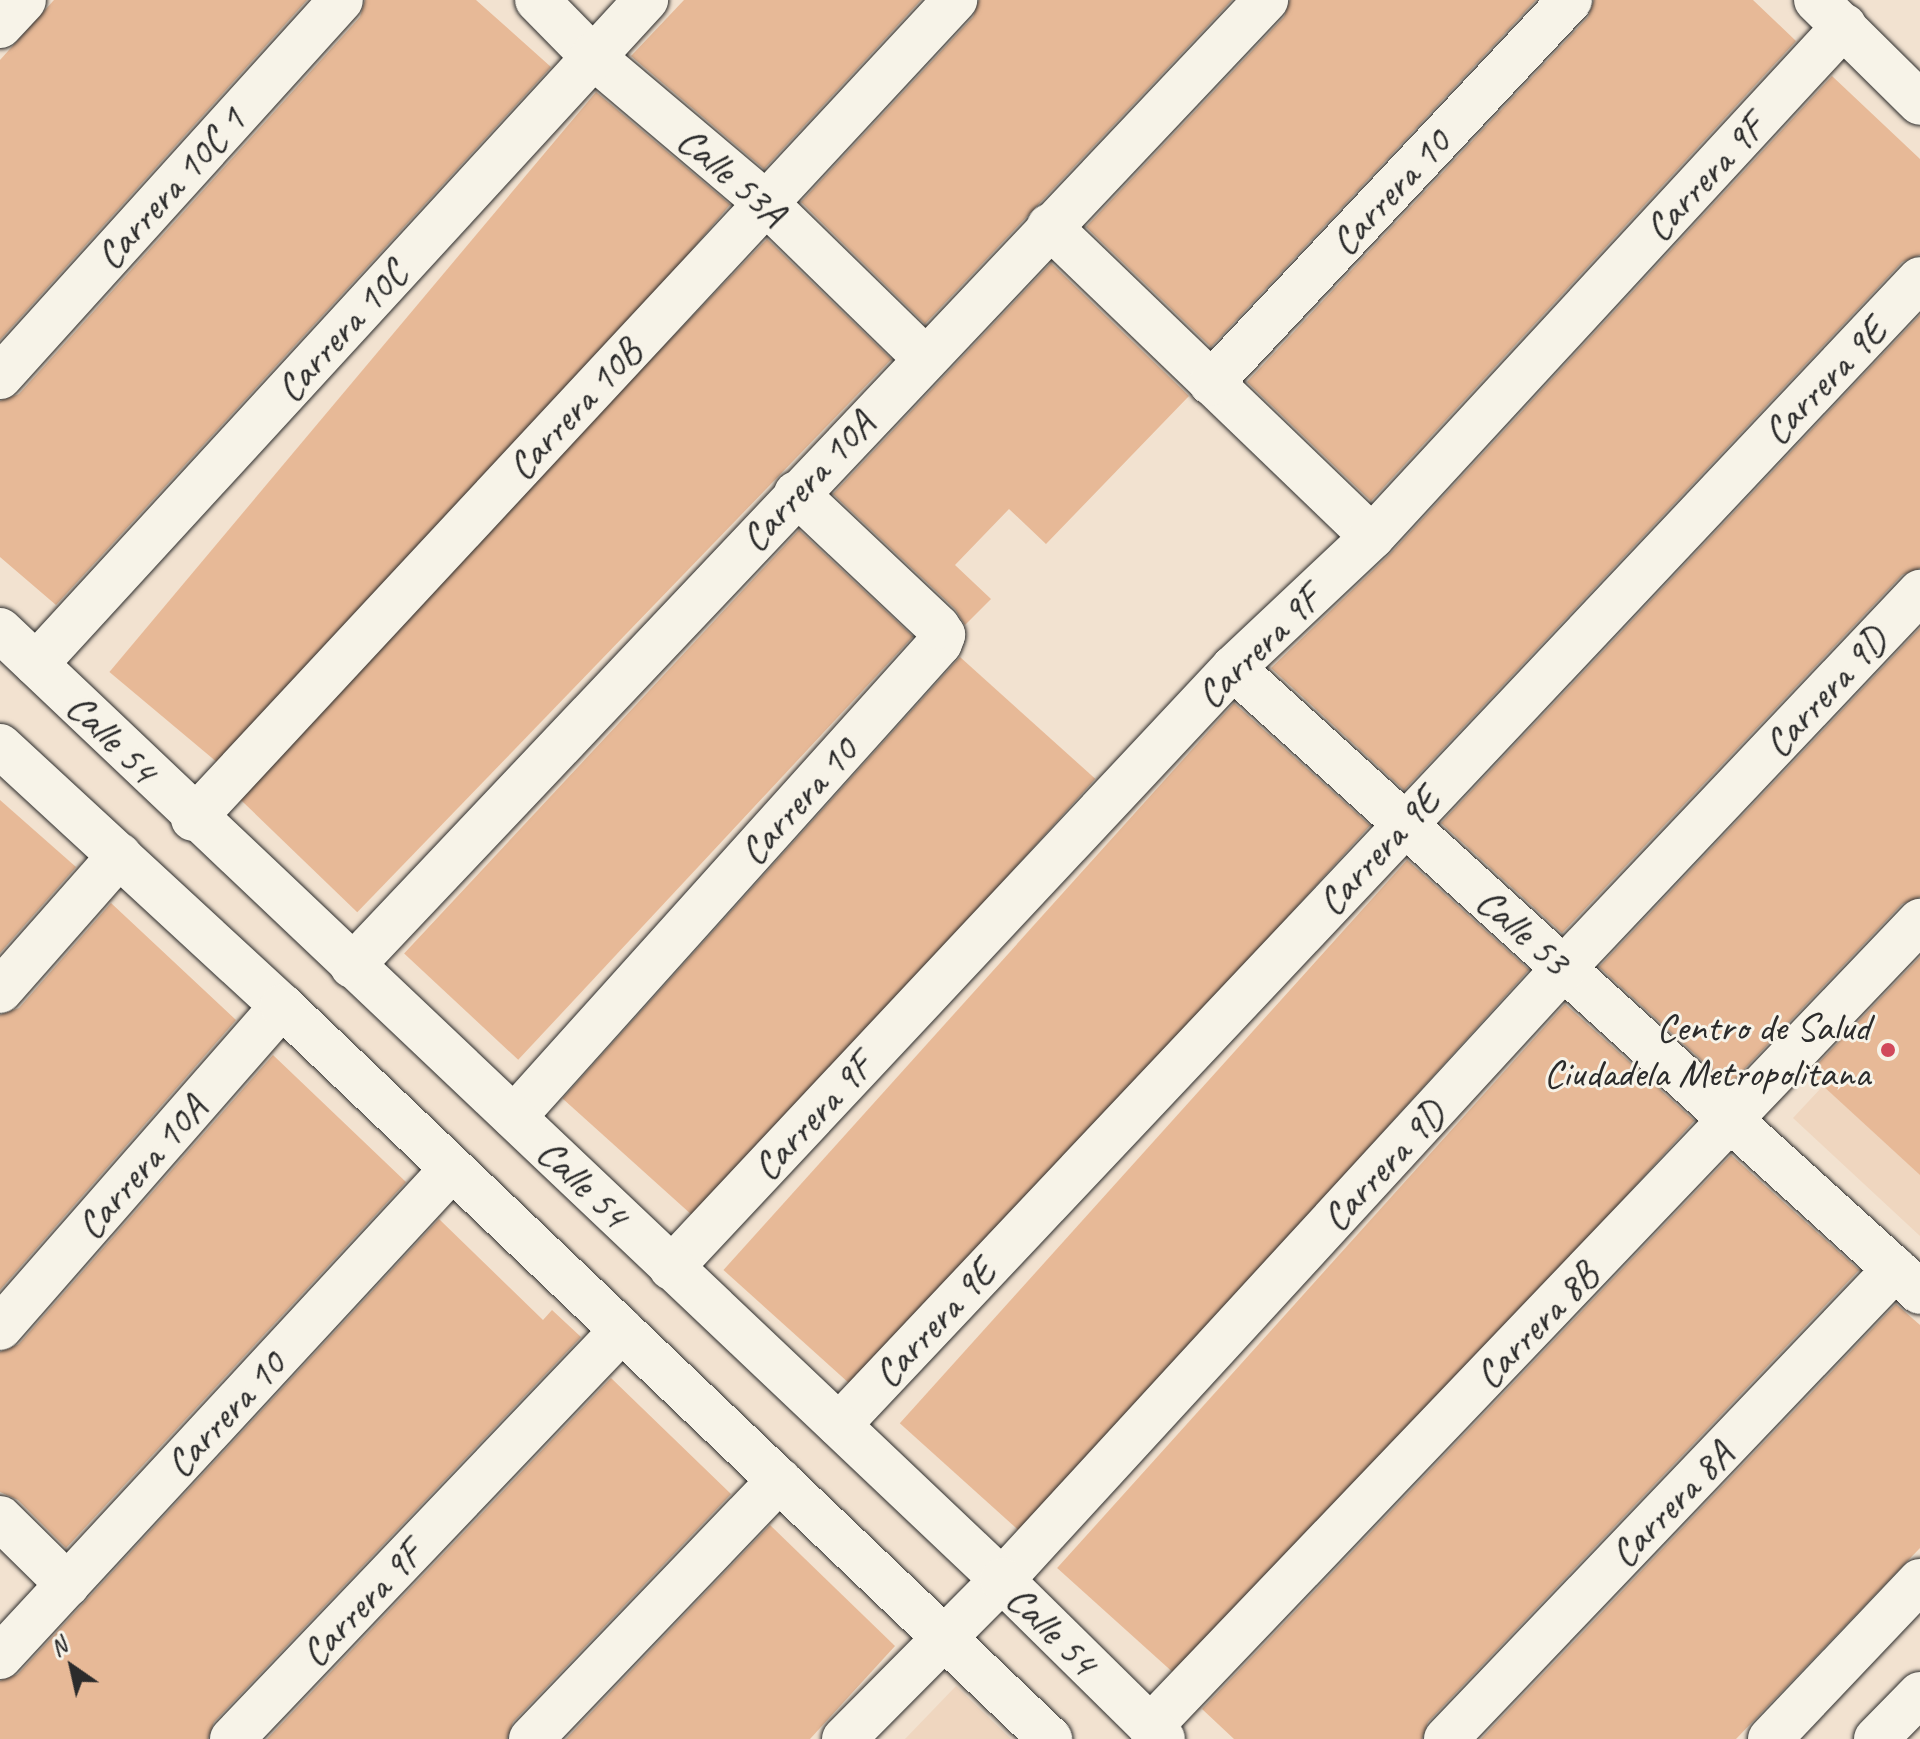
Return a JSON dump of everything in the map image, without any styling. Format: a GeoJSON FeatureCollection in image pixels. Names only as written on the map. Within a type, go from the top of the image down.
{"type":"FeatureCollection","features":[{"type":"Feature","properties":{"kind":"street"},"geometry":{"type":"LineString","coordinates":[[0,26],[24,0]]}},
{"type":"Feature","properties":{"kind":"street","name":"Carrera 10C 1"},"geometry":{"type":"LineString","coordinates":[[0,377],[341,0]]}},
{"type":"Feature","properties":{"kind":"street","name":"Calle 53A"},"geometry":{"type":"LineString","coordinates":[[537,0],[592,56],[766,203],[924,357]]}},
{"type":"Feature","properties":{"kind":"street","name":"Carrera 10C"},"geometry":{"type":"LineString","coordinates":[[36,664],[646,0]]}},
{"type":"Feature","properties":{"kind":"street","name":"Carrera 10B"},"geometry":{"type":"LineString","coordinates":[[193,819],[955,0]]}},
{"type":"Feature","properties":{"kind":"street","name":"Carrera 10A"},"geometry":{"type":"LineString","coordinates":[[352,966],[924,357],[1266,0]]}},
{"type":"Feature","properties":{"kind":"street","name":"Carrera 10"},"geometry":{"type":"LineString","coordinates":[[1211,383],[1570,0]]}},
{"type":"Feature","properties":{"kind":"street"},"geometry":{"type":"LineString","coordinates":[[1830,13],[1920,103]]}},
{"type":"Feature","properties":{"kind":"street","name":"Carrera 9F"},"geometry":{"type":"LineString","coordinates":[[671,1268],[1233,668],[1372,537],[1830,13]]}},
{"type":"Feature","properties":{"kind":"street"},"geometry":{"type":"LineString","coordinates":[[1049,226],[1372,537]]}},
{"type":"Feature","properties":{"kind":"street","name":"Carrera 9E"},"geometry":{"type":"LineString","coordinates":[[839,1425],[1404,822],[1920,279]]}},
{"type":"Feature","properties":{"kind":"street","name":"Carrera 10"},"geometry":{"type":"LineString","coordinates":[[514,1117],[940,643],[943,635],[938,627],[796,493]]}},
{"type":"Feature","properties":{"kind":"street","name":"Carrera 9D"},"geometry":{"type":"LineString","coordinates":[[844,1739],[1002,1580],[1564,968],[1920,592]]}},
{"type":"Feature","properties":{"kind":"street","name":"Calle 54"},"geometry":{"type":"LineString","coordinates":[[0,630],[193,819],[514,1117],[1002,1580],[1156,1733]]}},
{"type":"Feature","properties":{"kind":"street","name":"Calle 53"},"geometry":{"type":"LineString","coordinates":[[1233,668],[1908,1280]]}},
{"type":"Feature","properties":{"kind":"street","name":"Calle 54"},"geometry":{"type":"LineString","coordinates":[[0,746],[282,1006],[450,1171],[622,1330],[1050,1739]]}},
{"type":"Feature","properties":{"kind":"street"},"geometry":{"type":"LineString","coordinates":[[0,991],[120,855]]}},
{"type":"Feature","properties":{"kind":"street","name":"Carrera 8B"},"geometry":{"type":"LineString","coordinates":[[1156,1733],[1920,921]]}},
{"type":"Feature","properties":{"kind":"street","name":"Carrera 10A"},"geometry":{"type":"LineString","coordinates":[[0,1328],[282,1006]]}},
{"type":"Feature","properties":{"kind":"street","name":"Carrera 10"},"geometry":{"type":"LineString","coordinates":[[0,1657],[450,1171]]}},
{"type":"Feature","properties":{"kind":"street","name":"Carrera 8A"},"geometry":{"type":"LineString","coordinates":[[1446,1739],[1908,1280]]}},
{"type":"Feature","properties":{"kind":"street","name":"Carrera 9F"},"geometry":{"type":"LineString","coordinates":[[232,1739],[622,1330]]}},
{"type":"Feature","properties":{"kind":"street"},"geometry":{"type":"LineString","coordinates":[[531,1739],[779,1480]]}},
{"type":"Feature","properties":{"kind":"street"},"geometry":{"type":"LineString","coordinates":[[0,1518],[68,1585]]}},
{"type":"Feature","properties":{"kind":"street"},"geometry":{"type":"LineString","coordinates":[[1770,1739],[1920,1581]]}},
{"type":"Feature","properties":{"kind":"street"},"geometry":{"type":"LineString","coordinates":[[1876,1739],[1920,1694]]}},
{"type":"Feature","properties":{"kind":"shaded area","name":"Centro de Salud Ciudadela Metropolitana"},"geometry":{"type":"Polygon","coordinates":[[[1920,982],[1920,1236],[1793,1118],[1920,982]]]}},
{"type":"Feature","properties":{"kind":"shaded area"},"geometry":{"type":"Polygon","coordinates":[[[956,1686],[1011,1739],[905,1739],[956,1686]]]}},
{"type":"Feature","properties":{"kind":"building"},"geometry":{"type":"Polygon","coordinates":[[[54,0],[307,0],[0,340],[0,60],[54,0]]]}},
{"type":"Feature","properties":{"kind":"building"},"geometry":{"type":"Polygon","coordinates":[[[365,0],[476,0],[551,67],[56,605],[0,557],[0,401],[19,394],[360,17],[365,0]]]}},
{"type":"Feature","properties":{"kind":"building"},"geometry":{"type":"Polygon","coordinates":[[[684,0],[921,0],[764,169],[631,56],[684,0]]]}},
{"type":"Feature","properties":{"kind":"building"},"geometry":{"type":"Polygon","coordinates":[[[979,0],[1232,0],[925,324],[801,202],[973,17],[979,0]]]}},
{"type":"Feature","properties":{"kind":"building"},"geometry":{"type":"Polygon","coordinates":[[[1290,0],[1536,0],[1211,347],[1086,227],[1284,17],[1290,0]]]}},
{"type":"Feature","properties":{"kind":"building"},"geometry":{"type":"Polygon","coordinates":[[[1594,0],[1753,0],[1796,41],[1371,501],[1247,382],[1588,17],[1594,0]]]}},
{"type":"Feature","properties":{"kind":"building"},"geometry":{"type":"Polygon","coordinates":[[[1832,76],[1920,159],[1920,255],[1902,262],[1404,790],[1271,668],[1390,554],[1832,76]]]}},
{"type":"Feature","properties":{"kind":"building"},"geometry":{"type":"Polygon","coordinates":[[[596,92],[730,204],[243,784],[109,672],[596,92]]]}},
{"type":"Feature","properties":{"kind":"building"},"geometry":{"type":"Polygon","coordinates":[[[767,239],[891,359],[357,912],[233,792],[767,239]]]}},
{"type":"Feature","properties":{"kind":"building"},"geometry":{"type":"Polygon","coordinates":[[[1051,263],[1189,396],[1046,544],[1009,509],[955,565],[991,599],[965,625],[955,609],[833,494],[1051,263]]]}},
{"type":"Feature","properties":{"kind":"building"},"geometry":{"type":"Polygon","coordinates":[[[1920,315],[1920,568],[1902,575],[1562,933],[1441,823],[1920,315]]]}},
{"type":"Feature","properties":{"kind":"building"},"geometry":{"type":"Polygon","coordinates":[[[799,530],[913,636],[518,1060],[404,953],[799,530]]]}},
{"type":"Feature","properties":{"kind":"building"},"geometry":{"type":"Polygon","coordinates":[[[1920,628],[1920,897],[1902,904],[1729,1085],[1599,967],[1920,628]]]}},
{"type":"Feature","properties":{"kind":"building"},"geometry":{"type":"Polygon","coordinates":[[[960,657],[1095,779],[698,1220],[563,1098],[960,657]]]}},
{"type":"Feature","properties":{"kind":"building"},"geometry":{"type":"Polygon","coordinates":[[[1234,703],[1370,825],[859,1392],[723,1270],[1234,703]]]}},
{"type":"Feature","properties":{"kind":"building"},"geometry":{"type":"Polygon","coordinates":[[[0,800],[76,867],[0,953],[0,800]]]}},
{"type":"Feature","properties":{"kind":"building"},"geometry":{"type":"Polygon","coordinates":[[[1407,860],[1529,970],[1022,1533],[900,1423],[1407,860]]]}},
{"type":"Feature","properties":{"kind":"building"},"geometry":{"type":"Polygon","coordinates":[[[111,903],[236,1020],[0,1290],[0,1015],[19,1008],[111,903]]]}},
{"type":"Feature","properties":{"kind":"building"},"geometry":{"type":"Polygon","coordinates":[[[1920,957],[1920,1175],[1809,1073],[1920,957]]]}},
{"type":"Feature","properties":{"kind":"building"},"geometry":{"type":"Polygon","coordinates":[[[1565,1004],[1694,1120],[1186,1684],[1057,1568],[1565,1004]]]}},
{"type":"Feature","properties":{"kind":"building"},"geometry":{"type":"Polygon","coordinates":[[[273,1055],[406,1182],[66,1548],[18,1500],[0,1492],[0,1352],[19,1344],[273,1055]]]}},
{"type":"Feature","properties":{"kind":"building"},"geometry":{"type":"Polygon","coordinates":[[[1731,1155],[1859,1270],[1428,1722],[1422,1739],[1234,1739],[1202,1709],[1731,1155]]]}},
{"type":"Feature","properties":{"kind":"building"},"geometry":{"type":"Polygon","coordinates":[[[439,1219],[543,1320],[552,1310],[581,1337],[214,1722],[208,1739],[0,1739],[0,1681],[18,1674],[439,1219]]]}},
{"type":"Feature","properties":{"kind":"building"},"geometry":{"type":"Polygon","coordinates":[[[1896,1304],[1920,1325],[1920,1548],[1736,1739],[1481,1739],[1896,1304]]]}},
{"type":"Feature","properties":{"kind":"building"},"geometry":{"type":"Polygon","coordinates":[[[611,1378],[731,1494],[513,1722],[507,1739],[267,1739],[611,1378]]]}},
{"type":"Feature","properties":{"kind":"building"},"geometry":{"type":"Polygon","coordinates":[[[770,1525],[895,1646],[810,1739],[566,1739],[770,1525]]]}},
{"type":"Feature","properties":{"kind":"place","name":"Centro de Salud Ciudadela Metropolitana"},"geometry":{"type":"Point","coordinates":[1888,1050]}}]}
